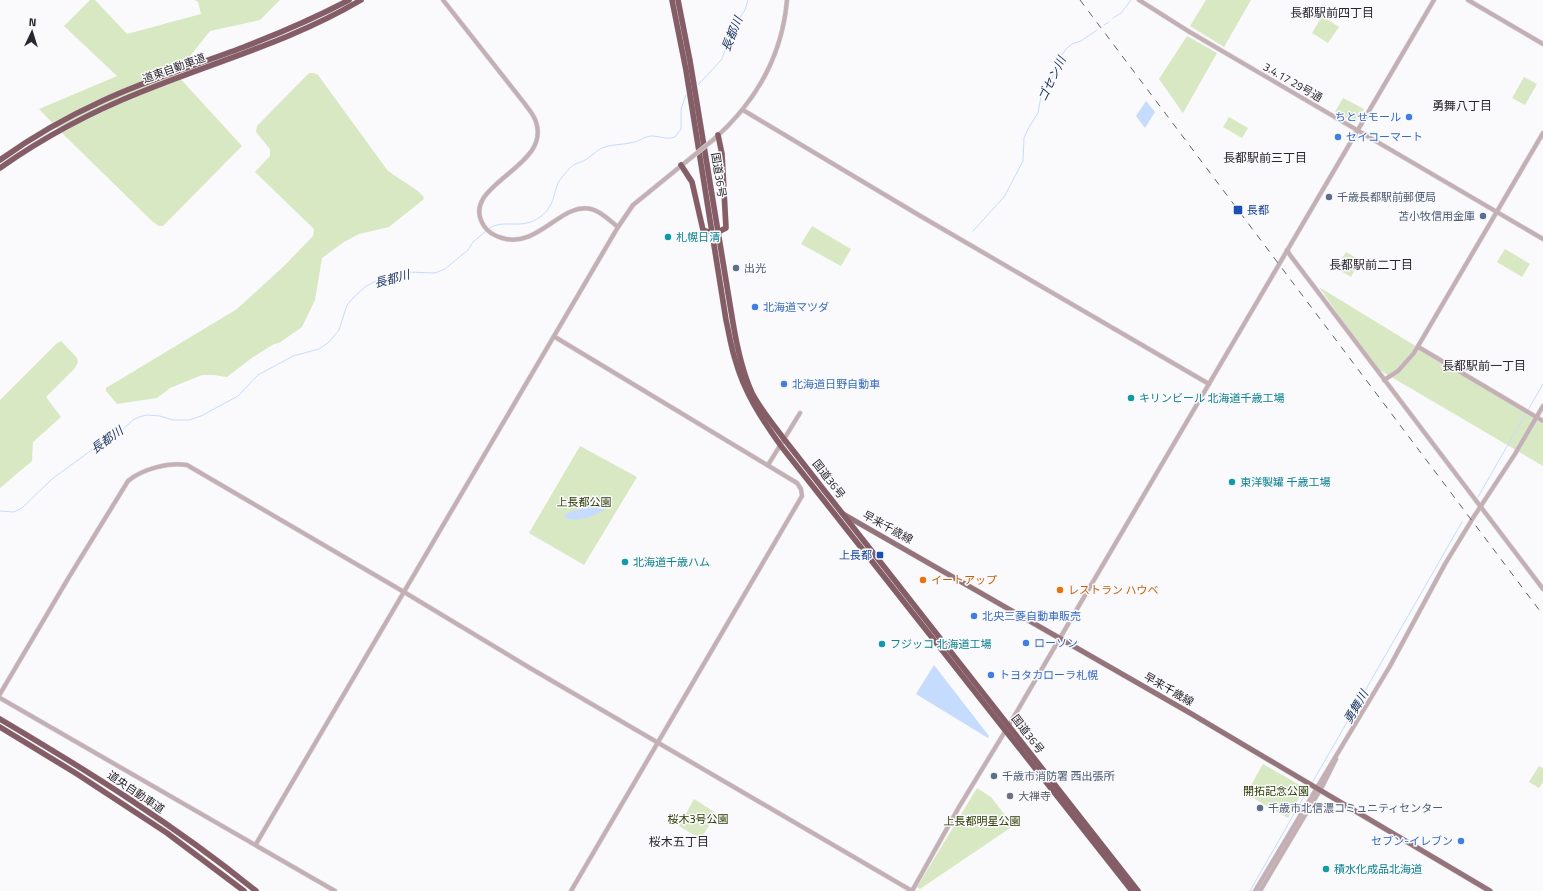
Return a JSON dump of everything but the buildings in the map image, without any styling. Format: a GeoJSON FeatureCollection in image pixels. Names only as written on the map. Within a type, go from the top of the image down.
{"type":"FeatureCollection","features":[{"type":"Feature","properties":{"kind":"highway","name":"道東自動車道"},"geometry":{"type":"LineString","coordinates":[[0,160],[60,122],[103,100],[139,85],[278,34],[349,0]]}},
{"type":"Feature","properties":{"kind":"highway","name":"道東自動車道"},"geometry":{"type":"LineString","coordinates":[[0,168],[38,143],[106,106],[281,40],[320,23],[361,0]]}},
{"type":"Feature","properties":{"kind":"highway","name":"国道36号"},"geometry":{"type":"LineString","coordinates":[[672,0],[739,357],[752,392],[784,439],[1138,891]]}},
{"type":"Feature","properties":{"kind":"highway","name":"国道36号"},"geometry":{"type":"LineString","coordinates":[[678,0],[690,61],[715,232],[726,320],[734,359],[747,392],[757,412],[781,446],[834,511],[1132,891]]}},
{"type":"Feature","properties":{"kind":"highway"},"geometry":{"type":"LineString","coordinates":[[681,165],[692,182],[703,230],[715,232],[726,228],[722,154],[718,135]]}},
{"type":"Feature","properties":{"kind":"highway","name":"道央自動車道"},"geometry":{"type":"LineString","coordinates":[[0,719],[82,768],[129,799],[208,854],[256,891]]}},
{"type":"Feature","properties":{"kind":"highway","name":"道央自動車道"},"geometry":{"type":"LineString","coordinates":[[0,727],[77,774],[167,833],[244,891]]}},
{"type":"Feature","properties":{"kind":"main road","name":"早来千歳線"},"geometry":{"type":"LineString","coordinates":[[834,511],[843,514],[1060,638],[1490,891]]}},
{"type":"Feature","properties":{"kind":"street"},"geometry":{"type":"LineString","coordinates":[[443,0],[525,104],[534,117],[536,123],[537,136],[534,148],[520,164],[485,196],[481,204],[480,214],[484,226],[488,231],[497,237],[507,240],[520,240],[538,232],[568,213],[583,208],[592,209],[598,212],[618,227]]}},
{"type":"Feature","properties":{"kind":"street"},"geometry":{"type":"LineString","coordinates":[[256,844],[555,337],[618,227],[633,205],[713,140],[743,110],[760,84],[775,54],[784,23],[787,0]]}},
{"type":"Feature","properties":{"kind":"street","name":"3.4.17 29号通"},"geometry":{"type":"LineString","coordinates":[[1139,0],[1188,31],[1543,239]]}},
{"type":"Feature","properties":{"kind":"street"},"geometry":{"type":"LineString","coordinates":[[0,694],[128,481],[139,473],[168,465],[186,465],[912,891],[959,807],[1009,725],[1434,0]]}},
{"type":"Feature","properties":{"kind":"street"},"geometry":{"type":"LineString","coordinates":[[1468,0],[1543,44]]}},
{"type":"Feature","properties":{"kind":"street"},"geometry":{"type":"LineString","coordinates":[[743,110],[917,214],[1209,384]]}},
{"type":"Feature","properties":{"kind":"street"},"geometry":{"type":"LineString","coordinates":[[1384,380],[1398,371],[1411,357],[1543,133]]}},
{"type":"Feature","properties":{"kind":"street"},"geometry":{"type":"LineString","coordinates":[[1287,250],[1543,589]]}},
{"type":"Feature","properties":{"kind":"street"},"geometry":{"type":"LineString","coordinates":[[555,337],[796,483],[801,489],[802,496],[571,891]]}},
{"type":"Feature","properties":{"kind":"street"},"geometry":{"type":"LineString","coordinates":[[1420,348],[1543,421]]}},
{"type":"Feature","properties":{"kind":"street"},"geometry":{"type":"LineString","coordinates":[[1255,891],[1314,787],[1332,769],[1338,754],[1390,666],[1445,564],[1480,506],[1515,454],[1543,406]]}},
{"type":"Feature","properties":{"kind":"street"},"geometry":{"type":"LineString","coordinates":[[768,465],[800,413]]}},
{"type":"Feature","properties":{"kind":"street"},"geometry":{"type":"LineString","coordinates":[[0,698],[256,844],[335,891]]}},
{"type":"Feature","properties":{"kind":"street"},"geometry":{"type":"LineString","coordinates":[[1260,891],[1314,787]]}},
{"type":"Feature","properties":{"kind":"green space"},"geometry":{"type":"Polygon","coordinates":[[[90,0],[95,0],[127,34],[201,14],[198,2],[195,0],[280,0],[260,20],[210,31],[176,74],[242,146],[163,226],[159,226],[153,222],[39,109],[117,76],[64,26],[90,0]]]}},
{"type":"Feature","properties":{"kind":"green space"},"geometry":{"type":"Polygon","coordinates":[[[1206,0],[1251,0],[1224,47],[1190,26],[1206,0]]]}},
{"type":"Feature","properties":{"kind":"green space"},"geometry":{"type":"Polygon","coordinates":[[[1322,16],[1339,27],[1328,43],[1312,33],[1322,16]]]}},
{"type":"Feature","properties":{"kind":"green space"},"geometry":{"type":"Polygon","coordinates":[[[1187,36],[1217,53],[1183,113],[1159,79],[1187,36]]]}},
{"type":"Feature","properties":{"kind":"green space"},"geometry":{"type":"Polygon","coordinates":[[[309,73],[318,75],[388,171],[418,191],[424,199],[389,227],[359,234],[344,242],[322,258],[315,300],[302,327],[279,343],[274,344],[253,357],[227,377],[202,375],[170,388],[157,398],[117,404],[106,391],[106,388],[237,309],[285,265],[313,236],[314,229],[255,172],[270,156],[270,149],[256,132],[257,126],[309,73]]]}},
{"type":"Feature","properties":{"kind":"green space"},"geometry":{"type":"Polygon","coordinates":[[[1524,77],[1537,84],[1525,105],[1512,98],[1524,77]]]}},
{"type":"Feature","properties":{"kind":"green space"},"geometry":{"type":"Polygon","coordinates":[[[1343,98],[1364,109],[1355,123],[1335,112],[1343,98]]]}},
{"type":"Feature","properties":{"kind":"green space"},"geometry":{"type":"Polygon","coordinates":[[[1229,117],[1248,128],[1242,138],[1223,127],[1229,117]]]}},
{"type":"Feature","properties":{"kind":"green space"},"geometry":{"type":"Polygon","coordinates":[[[812,226],[851,249],[841,266],[801,244],[812,226]]]}},
{"type":"Feature","properties":{"kind":"green space"},"geometry":{"type":"Polygon","coordinates":[[[1505,249],[1530,264],[1522,277],[1497,262],[1505,249]]]}},
{"type":"Feature","properties":{"kind":"green space"},"geometry":{"type":"Polygon","coordinates":[[[1346,252],[1360,260],[1351,277],[1336,268],[1346,252]]]}},
{"type":"Feature","properties":{"kind":"green space"},"geometry":{"type":"Polygon","coordinates":[[[1319,287],[1543,424],[1543,466],[1376,368],[1319,287]]]}},
{"type":"Feature","properties":{"kind":"green space"},"geometry":{"type":"Polygon","coordinates":[[[61,341],[77,358],[78,362],[75,368],[46,397],[61,417],[33,442],[32,461],[0,488],[0,400],[56,344],[61,341]]]}},
{"type":"Feature","properties":{"kind":"green space","name":"上長都公園"},"geometry":{"type":"Polygon","coordinates":[[[580,446],[637,477],[584,565],[529,533],[580,446]]]}},
{"type":"Feature","properties":{"kind":"green space","name":"開拓記念公園"},"geometry":{"type":"Polygon","coordinates":[[[1263,764],[1305,788],[1288,818],[1246,794],[1263,764]]]}},
{"type":"Feature","properties":{"kind":"green space"},"geometry":{"type":"Polygon","coordinates":[[[1539,766],[1543,768],[1543,782],[1539,788],[1529,782],[1539,766]]]}},
{"type":"Feature","properties":{"kind":"green space","name":"上長都明星公園"},"geometry":{"type":"Polygon","coordinates":[[[977,788],[991,797],[1013,826],[920,889],[917,887],[977,788]]]}},
{"type":"Feature","properties":{"kind":"green space","name":"桜木3号公園"},"geometry":{"type":"Polygon","coordinates":[[[694,799],[716,813],[701,839],[679,826],[694,799]]]}},
{"type":"Feature","properties":{"kind":"water"},"geometry":{"type":"Polygon","coordinates":[[[1146,101],[1155,112],[1145,128],[1136,116],[1146,101]]]}},
{"type":"Feature","properties":{"kind":"water"},"geometry":{"type":"Polygon","coordinates":[[[598,504],[604,506],[604,510],[590,517],[573,520],[564,517],[567,513],[598,504]]]}},
{"type":"Feature","properties":{"kind":"water"},"geometry":{"type":"Polygon","coordinates":[[[934,665],[989,736],[988,738],[916,694],[934,665]]]}},
{"type":"Feature","properties":{"kind":"waterway","name":"長都川"},"geometry":{"type":"LineString","coordinates":[[698,85],[722,59],[732,29],[745,10],[748,0]]}},
{"type":"Feature","properties":{"kind":"waterway","name":"ゴセン川"},"geometry":{"type":"LineString","coordinates":[[1113,18],[1121,13],[1131,0]]}},
{"type":"Feature","properties":{"kind":"waterway","name":"ゴセン川"},"geometry":{"type":"LineString","coordinates":[[1104,25],[1109,22]]}},
{"type":"Feature","properties":{"kind":"waterway","name":"ゴセン川"},"geometry":{"type":"LineString","coordinates":[[973,231],[1004,197],[1023,161],[1024,138],[1038,113],[1041,96],[1050,83],[1061,56],[1072,44],[1081,41],[1097,30]]}},
{"type":"Feature","properties":{"kind":"waterway","name":"長都川"},"geometry":{"type":"LineString","coordinates":[[488,229],[499,224],[524,224],[543,215],[550,207],[558,183],[568,170],[602,148],[626,144],[649,136],[669,138],[675,137],[681,129],[681,109],[686,95]]}},
{"type":"Feature","properties":{"kind":"waterway","name":"長都川"},"geometry":{"type":"LineString","coordinates":[[0,511],[14,512],[22,508],[52,479],[93,449],[119,433],[133,420],[139,417],[147,415],[160,416],[173,420],[189,420],[201,416],[238,396],[258,375],[293,356],[319,349],[329,342],[339,330],[347,305],[366,286],[384,277],[396,274],[407,272],[435,273],[445,269],[468,250],[473,242],[486,231]]}},
{"type":"Feature","properties":{"kind":"waterway","name":"勇舞川"},"geometry":{"type":"LineString","coordinates":[[1528,410],[1543,384]]}},
{"type":"Feature","properties":{"kind":"waterway","name":"勇舞川"},"geometry":{"type":"LineString","coordinates":[[1478,497],[1526,413]]}},
{"type":"Feature","properties":{"kind":"waterway","name":"勇舞川"},"geometry":{"type":"LineString","coordinates":[[1312,783],[1462,522]]}},
{"type":"Feature","properties":{"kind":"waterway","name":"勇舞川"},"geometry":{"type":"LineString","coordinates":[[1250,891],[1310,786]]}},
{"type":"Feature","properties":{"kind":"railway"},"geometry":{"type":"LineString","coordinates":[[1080,0],[1543,615]]}},
{"type":"Feature","properties":{"kind":"place","name":"ちとせモール"},"geometry":{"type":"Point","coordinates":[1409,117]}},
{"type":"Feature","properties":{"kind":"place","name":"セイコーマート"},"geometry":{"type":"Point","coordinates":[1338,137]}},
{"type":"Feature","properties":{"kind":"place","name":"千歳長都駅前郵便局"},"geometry":{"type":"Point","coordinates":[1329,197]}},
{"type":"Feature","properties":{"kind":"place","name":"長都"},"geometry":{"type":"Point","coordinates":[1238,210]}},
{"type":"Feature","properties":{"kind":"place","name":"苫小牧信用金庫"},"geometry":{"type":"Point","coordinates":[1483,216]}},
{"type":"Feature","properties":{"kind":"place","name":"札幌日清"},"geometry":{"type":"Point","coordinates":[668,237]}},
{"type":"Feature","properties":{"kind":"place","name":"出光"},"geometry":{"type":"Point","coordinates":[736,268]}},
{"type":"Feature","properties":{"kind":"place","name":"北海道マツダ"},"geometry":{"type":"Point","coordinates":[755,307]}},
{"type":"Feature","properties":{"kind":"place","name":"北海道日野自動車"},"geometry":{"type":"Point","coordinates":[784,384]}},
{"type":"Feature","properties":{"kind":"place","name":"キリンビール 北海道千歳工場"},"geometry":{"type":"Point","coordinates":[1131,398]}},
{"type":"Feature","properties":{"kind":"place","name":"東洋製罐 千歳工場"},"geometry":{"type":"Point","coordinates":[1232,482]}},
{"type":"Feature","properties":{"kind":"place","name":"上長都"},"geometry":{"type":"Point","coordinates":[880,555]}},
{"type":"Feature","properties":{"kind":"place","name":"北海道千歳ハム"},"geometry":{"type":"Point","coordinates":[625,562]}},
{"type":"Feature","properties":{"kind":"place","name":"イートアップ"},"geometry":{"type":"Point","coordinates":[923,580]}},
{"type":"Feature","properties":{"kind":"place","name":"レストラン ハウベ"},"geometry":{"type":"Point","coordinates":[1060,590]}},
{"type":"Feature","properties":{"kind":"place","name":"北央三菱自動車販売"},"geometry":{"type":"Point","coordinates":[974,616]}},
{"type":"Feature","properties":{"kind":"place","name":"ローソン"},"geometry":{"type":"Point","coordinates":[1026,643]}},
{"type":"Feature","properties":{"kind":"place","name":"フジッコ 北海道工場"},"geometry":{"type":"Point","coordinates":[882,644]}},
{"type":"Feature","properties":{"kind":"place","name":"トヨタカローラ札幌"},"geometry":{"type":"Point","coordinates":[991,675]}},
{"type":"Feature","properties":{"kind":"place","name":"千歳市消防署 西出張所"},"geometry":{"type":"Point","coordinates":[994,776]}},
{"type":"Feature","properties":{"kind":"place","name":"大禅寺"},"geometry":{"type":"Point","coordinates":[1010,796]}},
{"type":"Feature","properties":{"kind":"place","name":"千歳市北信濃コミュニティセンター"},"geometry":{"type":"Point","coordinates":[1260,808]}},
{"type":"Feature","properties":{"kind":"place","name":"セブン-イレブン"},"geometry":{"type":"Point","coordinates":[1461,841]}},
{"type":"Feature","properties":{"kind":"place","name":"積水化成品北海道"},"geometry":{"type":"Point","coordinates":[1326,869]}},
{"type":"Feature","properties":{"kind":"district","name":"長都駅前四丁目"},"geometry":{"type":"Point","coordinates":[1332,13]}},
{"type":"Feature","properties":{"kind":"district","name":"勇舞八丁目"},"geometry":{"type":"Point","coordinates":[1462,106]}},
{"type":"Feature","properties":{"kind":"district","name":"長都駅前三丁目"},"geometry":{"type":"Point","coordinates":[1265,158]}},
{"type":"Feature","properties":{"kind":"district","name":"長都駅前二丁目"},"geometry":{"type":"Point","coordinates":[1371,265]}},
{"type":"Feature","properties":{"kind":"district","name":"長都駅前一丁目"},"geometry":{"type":"Point","coordinates":[1484,366]}},
{"type":"Feature","properties":{"kind":"district","name":"桜木五丁目"},"geometry":{"type":"Point","coordinates":[679,842]}}]}
